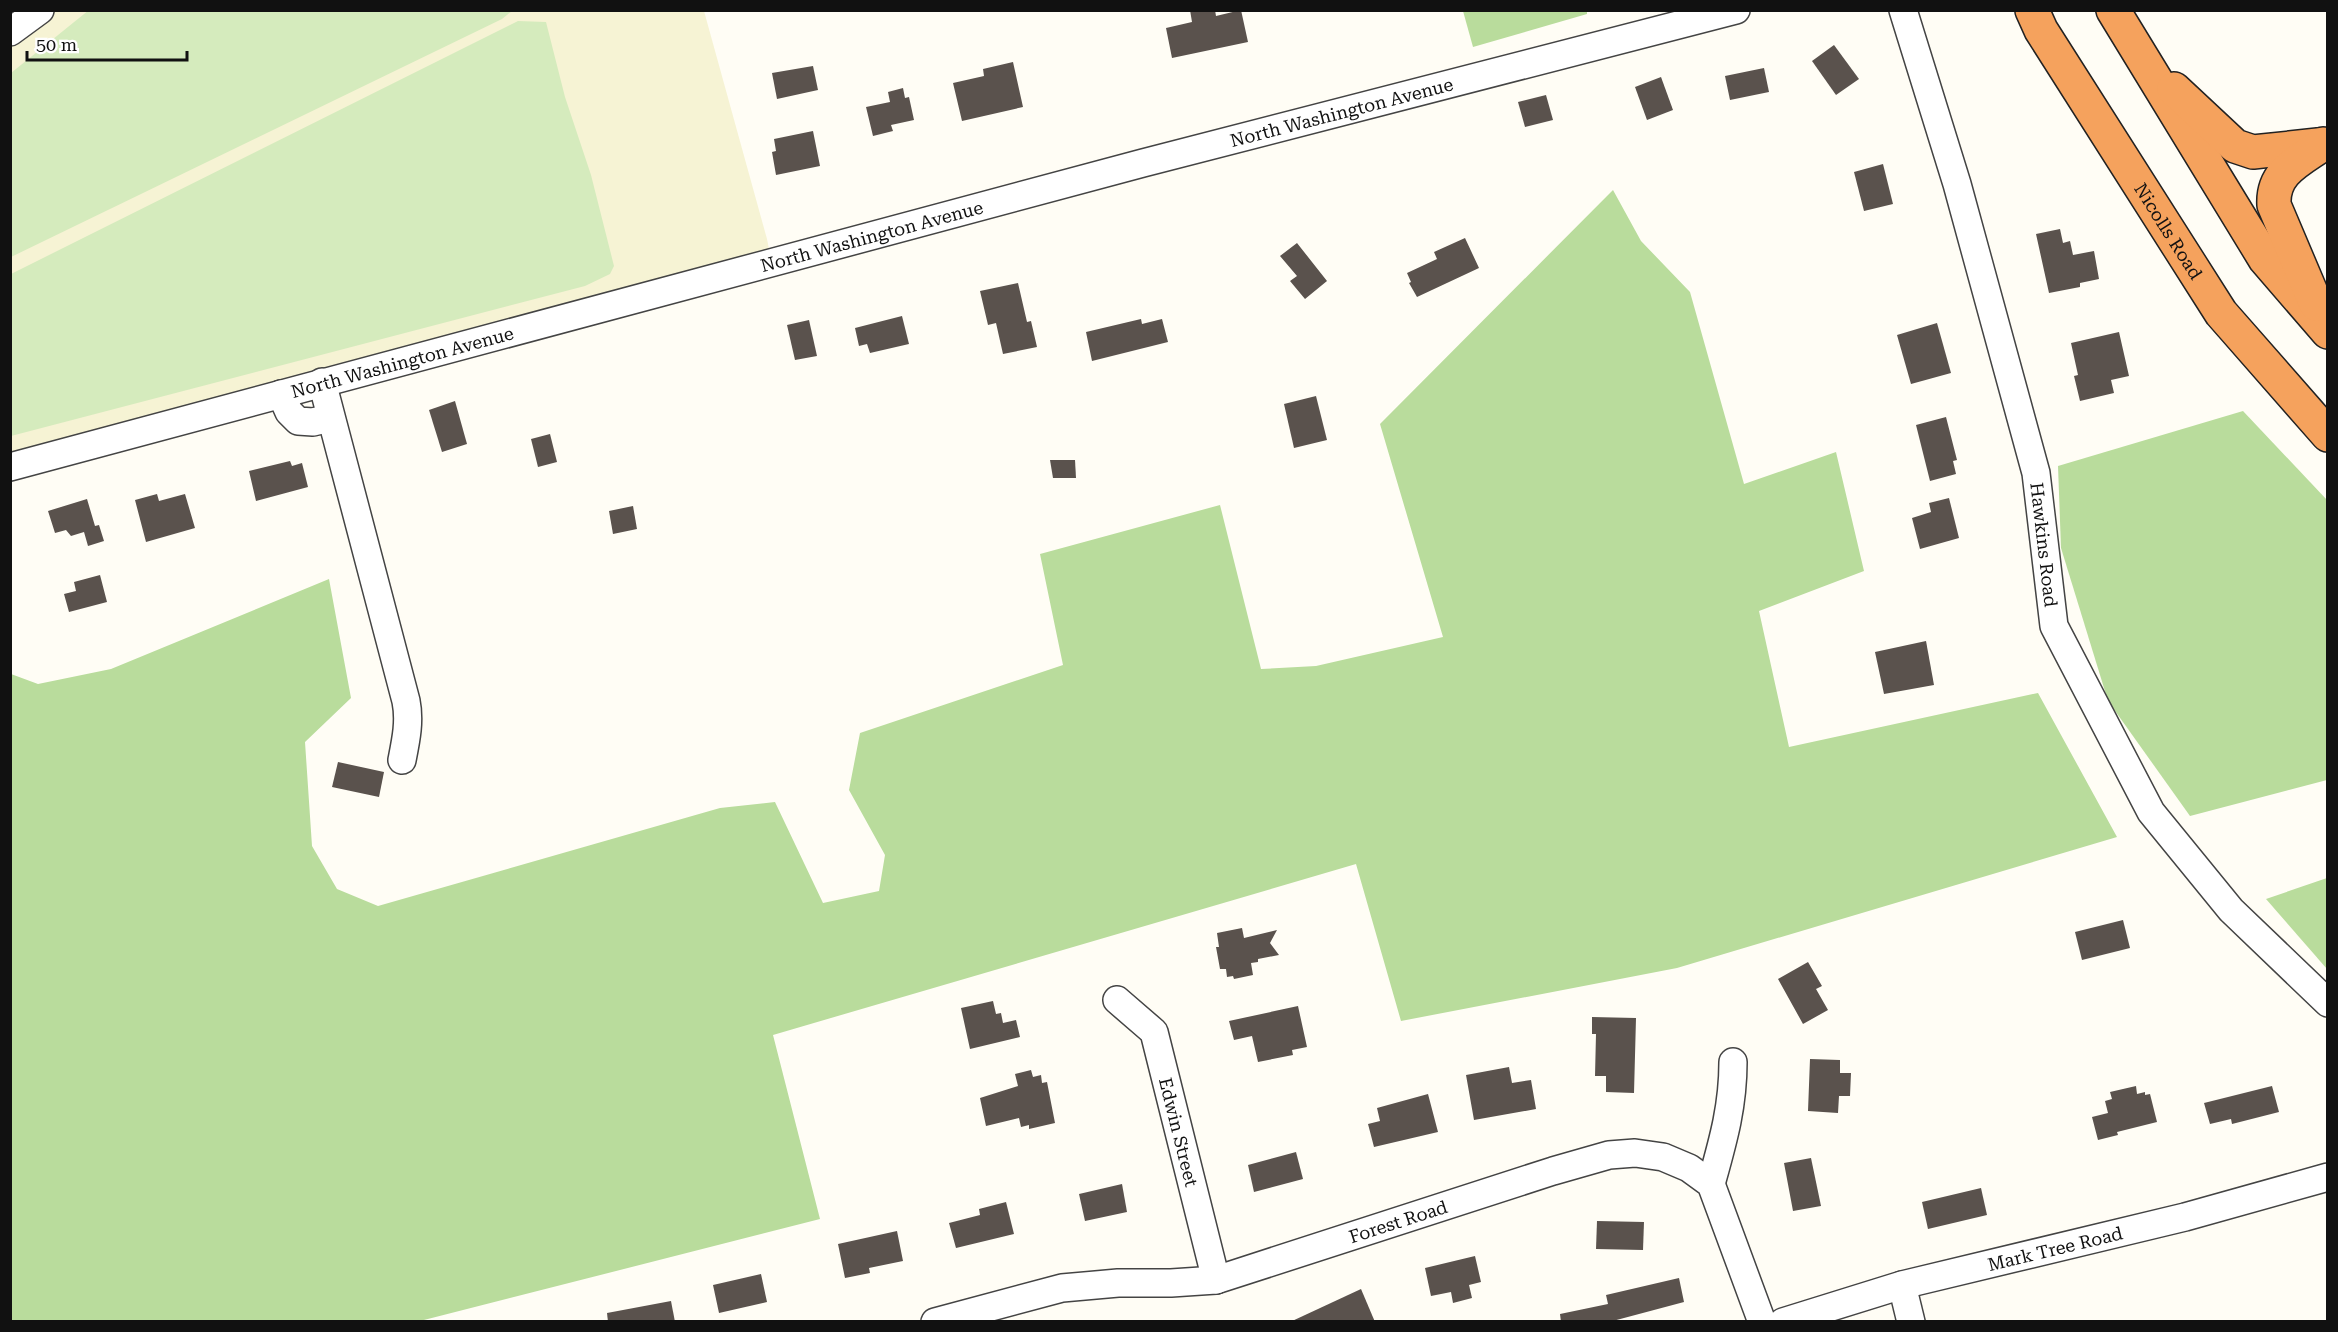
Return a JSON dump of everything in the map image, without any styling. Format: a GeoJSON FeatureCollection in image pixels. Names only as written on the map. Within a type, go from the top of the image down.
{"type":"FeatureCollection","features":[{"type":"Feature","properties":{"kind":"highway","name":"Nicolls Road"},"geometry":{"type":"LineString","coordinates":[[2032,10],[2041,30],[2221,313],[2328,435]]}},
{"type":"Feature","properties":{"kind":"highway"},"geometry":{"type":"LineString","coordinates":[[2113,10],[2265,259],[2328,331]]}},
{"type":"Feature","properties":{"kind":"highway"},"geometry":{"type":"LineString","coordinates":[[2145,62],[2235,146],[2261,152],[2325,144]]}},
{"type":"Feature","properties":{"kind":"highway"},"geometry":{"type":"LineString","coordinates":[[2325,144],[2287,170],[2273,193],[2274,205],[2328,331]]}},
{"type":"Feature","properties":{"kind":"street"},"geometry":{"type":"LineString","coordinates":[[10,32],[40,10]]}},
{"type":"Feature","properties":{"kind":"street","name":"North Washington Avenue"},"geometry":{"type":"LineString","coordinates":[[10,467],[1294,124],[1736,10]]}},
{"type":"Feature","properties":{"kind":"street","name":"Hawkins Road"},"geometry":{"type":"LineString","coordinates":[[1904,10],[1957,184],[2036,473],[2054,626],[2151,812],[2231,910],[2328,1003]]}},
{"type":"Feature","properties":{"kind":"street"},"geometry":{"type":"LineString","coordinates":[[322,382],[409,713],[402,760]]}},
{"type":"Feature","properties":{"kind":"street"},"geometry":{"type":"LineString","coordinates":[[281,394],[289,412],[298,421],[313,422],[330,418]]}},
{"type":"Feature","properties":{"kind":"street","name":"Edwin Street"},"geometry":{"type":"LineString","coordinates":[[1117,1000],[1154,1032],[1216,1280]]}},
{"type":"Feature","properties":{"kind":"street"},"geometry":{"type":"LineString","coordinates":[[1733,1062],[1733,1092],[1729,1116],[1711,1184],[1762,1322]]}},
{"type":"Feature","properties":{"kind":"street","name":"Forest Road"},"geometry":{"type":"LineString","coordinates":[[934,1322],[1062,1288],[1118,1283],[1216,1280],[1609,1155],[1635,1153],[1663,1157],[1689,1168],[1711,1184]]}},
{"type":"Feature","properties":{"kind":"street","name":"Mark Tree Road"},"geometry":{"type":"LineString","coordinates":[[1783,1322],[1902,1285],[2185,1217],[2328,1177]]}},
{"type":"Feature","properties":{"kind":"street"},"geometry":{"type":"LineString","coordinates":[[1902,1285],[1911,1322]]}},
{"type":"Feature","properties":{"kind":"shaded area"},"geometry":{"type":"Polygon","coordinates":[[[40,10],[704,11],[771,259],[11,467],[10,32],[40,10]]]}},
{"type":"Feature","properties":{"kind":"green space"},"geometry":{"type":"Polygon","coordinates":[[[89,10],[512,11],[502,19],[11,257],[11,73],[89,10]]]}},
{"type":"Feature","properties":{"kind":"green space"},"geometry":{"type":"Polygon","coordinates":[[[1463,11],[1587,11],[1587,14],[1473,47],[1463,11]]]}},
{"type":"Feature","properties":{"kind":"green space"},"geometry":{"type":"Polygon","coordinates":[[[518,21],[546,22],[565,97],[591,175],[614,266],[610,274],[585,286],[11,436],[11,274],[518,21]]]}},
{"type":"Feature","properties":{"kind":"green space"},"geometry":{"type":"Polygon","coordinates":[[[1613,190],[1641,241],[1690,292],[1744,484],[1836,452],[1864,571],[1759,611],[1789,747],[2038,693],[2117,837],[1677,968],[1401,1021],[1356,864],[773,1035],[820,1219],[420,1321],[11,1321],[11,674],[38,684],[111,669],[329,579],[351,698],[305,742],[312,846],[337,889],[378,906],[720,808],[775,802],[823,903],[879,891],[885,855],[849,790],[860,733],[1063,665],[1040,554],[1220,505],[1261,669],[1316,666],[1443,637],[1380,424],[1613,190]]]}},
{"type":"Feature","properties":{"kind":"green space"},"geometry":{"type":"Polygon","coordinates":[[[2243,411],[2327,500],[2327,780],[2190,816],[2108,701],[2061,548],[2058,466],[2243,411]]]}},
{"type":"Feature","properties":{"kind":"green space"},"geometry":{"type":"Polygon","coordinates":[[[2328,878],[2327,969],[2266,899],[2328,878]]]}},
{"type":"Feature","properties":{"kind":"building"},"geometry":{"type":"Polygon","coordinates":[[[1190,10],[1215,10],[1216,16],[1241,10],[1248,42],[1172,58],[1166,28],[1192,22],[1190,10]]]}},
{"type":"Feature","properties":{"kind":"building"},"geometry":{"type":"Polygon","coordinates":[[[1834,45],[1859,79],[1836,95],[1812,61],[1834,45]]]}},
{"type":"Feature","properties":{"kind":"building"},"geometry":{"type":"Polygon","coordinates":[[[1013,62],[1023,107],[962,121],[953,83],[984,76],[983,69],[1013,62]]]}},
{"type":"Feature","properties":{"kind":"building"},"geometry":{"type":"Polygon","coordinates":[[[813,66],[818,90],[777,99],[772,73],[813,66]]]}},
{"type":"Feature","properties":{"kind":"building"},"geometry":{"type":"Polygon","coordinates":[[[1764,68],[1769,92],[1730,100],[1725,76],[1764,68]]]}},
{"type":"Feature","properties":{"kind":"building"},"geometry":{"type":"Polygon","coordinates":[[[1661,77],[1673,110],[1647,120],[1635,87],[1661,77]]]}},
{"type":"Feature","properties":{"kind":"building"},"geometry":{"type":"Polygon","coordinates":[[[903,88],[905,98],[909,97],[914,120],[891,125],[893,131],[873,136],[866,107],[890,102],[888,92],[903,88]]]}},
{"type":"Feature","properties":{"kind":"building"},"geometry":{"type":"Polygon","coordinates":[[[1546,95],[1553,120],[1525,127],[1518,102],[1546,95]]]}},
{"type":"Feature","properties":{"kind":"building"},"geometry":{"type":"Polygon","coordinates":[[[813,131],[820,166],[776,175],[772,152],[776,151],[774,139],[813,131]]]}},
{"type":"Feature","properties":{"kind":"building"},"geometry":{"type":"Polygon","coordinates":[[[1883,164],[1893,204],[1864,211],[1854,172],[1883,164]]]}},
{"type":"Feature","properties":{"kind":"building"},"geometry":{"type":"Polygon","coordinates":[[[2060,229],[2063,243],[2070,241],[2073,255],[2094,251],[2099,279],[2080,283],[2080,287],[2049,293],[2036,234],[2060,229]]]}},
{"type":"Feature","properties":{"kind":"building"},"geometry":{"type":"Polygon","coordinates":[[[1465,238],[1479,268],[1417,297],[1409,283],[1411,282],[1407,273],[1437,259],[1434,252],[1465,238]]]}},
{"type":"Feature","properties":{"kind":"building"},"geometry":{"type":"Polygon","coordinates":[[[1297,243],[1327,281],[1305,299],[1290,281],[1297,276],[1280,256],[1297,243]]]}},
{"type":"Feature","properties":{"kind":"building"},"geometry":{"type":"Polygon","coordinates":[[[1018,283],[1027,322],[1031,321],[1037,347],[1003,354],[996,323],[988,325],[980,291],[1018,283]]]}},
{"type":"Feature","properties":{"kind":"building"},"geometry":{"type":"Polygon","coordinates":[[[902,316],[909,344],[870,353],[867,344],[859,346],[855,328],[902,316]]]}},
{"type":"Feature","properties":{"kind":"building"},"geometry":{"type":"Polygon","coordinates":[[[1141,319],[1142,324],[1162,319],[1168,342],[1092,361],[1086,332],[1141,319]]]}},
{"type":"Feature","properties":{"kind":"building"},"geometry":{"type":"Polygon","coordinates":[[[809,320],[817,356],[795,360],[787,325],[809,320]]]}},
{"type":"Feature","properties":{"kind":"building"},"geometry":{"type":"Polygon","coordinates":[[[1937,323],[1951,373],[1911,384],[1897,335],[1937,323]]]}},
{"type":"Feature","properties":{"kind":"building"},"geometry":{"type":"Polygon","coordinates":[[[2119,332],[2129,376],[2111,380],[2114,393],[2080,401],[2074,376],[2078,375],[2071,343],[2119,332]]]}},
{"type":"Feature","properties":{"kind":"building"},"geometry":{"type":"Polygon","coordinates":[[[1316,396],[1327,440],[1294,448],[1284,404],[1316,396]]]}},
{"type":"Feature","properties":{"kind":"building"},"geometry":{"type":"Polygon","coordinates":[[[455,401],[467,444],[442,452],[429,410],[455,401]]]}},
{"type":"Feature","properties":{"kind":"building"},"geometry":{"type":"Polygon","coordinates":[[[1946,417],[1957,460],[1953,461],[1956,474],[1930,481],[1916,425],[1946,417]]]}},
{"type":"Feature","properties":{"kind":"building"},"geometry":{"type":"Polygon","coordinates":[[[550,434],[557,462],[538,467],[531,439],[550,434]]]}},
{"type":"Feature","properties":{"kind":"building"},"geometry":{"type":"Polygon","coordinates":[[[1050,460],[1075,460],[1076,478],[1053,478],[1050,460]]]}},
{"type":"Feature","properties":{"kind":"building"},"geometry":{"type":"Polygon","coordinates":[[[290,461],[292,466],[302,463],[308,487],[256,501],[249,471],[290,461]]]}},
{"type":"Feature","properties":{"kind":"building"},"geometry":{"type":"Polygon","coordinates":[[[157,494],[159,501],[185,494],[195,528],[146,542],[135,500],[157,494]]]}},
{"type":"Feature","properties":{"kind":"building"},"geometry":{"type":"Polygon","coordinates":[[[1949,498],[1959,538],[1920,549],[1912,518],[1931,512],[1929,503],[1949,498]]]}},
{"type":"Feature","properties":{"kind":"building"},"geometry":{"type":"Polygon","coordinates":[[[87,499],[95,526],[99,525],[104,541],[88,546],[84,532],[71,536],[66,530],[55,533],[48,511],[87,499]]]}},
{"type":"Feature","properties":{"kind":"building"},"geometry":{"type":"Polygon","coordinates":[[[633,506],[637,529],[613,534],[609,511],[633,506]]]}},
{"type":"Feature","properties":{"kind":"building"},"geometry":{"type":"Polygon","coordinates":[[[100,575],[107,602],[69,612],[64,594],[76,591],[74,582],[100,575]]]}},
{"type":"Feature","properties":{"kind":"building"},"geometry":{"type":"Polygon","coordinates":[[[1926,641],[1934,685],[1884,694],[1875,652],[1926,641]]]}},
{"type":"Feature","properties":{"kind":"building"},"geometry":{"type":"Polygon","coordinates":[[[338,762],[384,772],[379,797],[332,787],[338,762]]]}},
{"type":"Feature","properties":{"kind":"building"},"geometry":{"type":"Polygon","coordinates":[[[2123,920],[2130,948],[2082,960],[2075,932],[2123,920]]]}},
{"type":"Feature","properties":{"kind":"building"},"geometry":{"type":"Polygon","coordinates":[[[1242,928],[1244,938],[1277,930],[1270,943],[1279,955],[1258,959],[1258,962],[1251,963],[1253,975],[1234,979],[1233,976],[1227,977],[1226,969],[1220,969],[1216,947],[1219,947],[1217,933],[1242,928]]]}},
{"type":"Feature","properties":{"kind":"building"},"geometry":{"type":"Polygon","coordinates":[[[1808,962],[1822,986],[1816,989],[1828,1010],[1803,1024],[1778,979],[1808,962]]]}},
{"type":"Feature","properties":{"kind":"building"},"geometry":{"type":"Polygon","coordinates":[[[993,1001],[996,1014],[1001,1013],[1003,1023],[1016,1020],[1020,1037],[970,1049],[961,1008],[993,1001]]]}},
{"type":"Feature","properties":{"kind":"building"},"geometry":{"type":"Polygon","coordinates":[[[1298,1006],[1307,1047],[1292,1050],[1293,1055],[1258,1062],[1252,1036],[1234,1040],[1229,1021],[1298,1006]]]}},
{"type":"Feature","properties":{"kind":"building"},"geometry":{"type":"Polygon","coordinates":[[[1592,1017],[1636,1018],[1634,1093],[1606,1092],[1606,1076],[1595,1076],[1596,1034],[1592,1034],[1592,1017]]]}},
{"type":"Feature","properties":{"kind":"building"},"geometry":{"type":"Polygon","coordinates":[[[1810,1059],[1840,1060],[1840,1073],[1851,1073],[1850,1096],[1839,1096],[1838,1113],[1808,1111],[1810,1059]]]}},
{"type":"Feature","properties":{"kind":"building"},"geometry":{"type":"Polygon","coordinates":[[[1509,1067],[1512,1083],[1531,1080],[1536,1109],[1474,1120],[1466,1075],[1509,1067]]]}},
{"type":"Feature","properties":{"kind":"building"},"geometry":{"type":"Polygon","coordinates":[[[1031,1070],[1033,1077],[1041,1075],[1042,1083],[1047,1082],[1055,1123],[1029,1129],[1029,1125],[1021,1127],[1019,1118],[986,1126],[980,1098],[1018,1086],[1015,1074],[1031,1070]]]}},
{"type":"Feature","properties":{"kind":"building"},"geometry":{"type":"Polygon","coordinates":[[[2136,1086],[2137,1094],[2145,1092],[2145,1095],[2150,1094],[2157,1122],[2117,1132],[2118,1135],[2098,1140],[2092,1117],[2108,1113],[2105,1101],[2112,1099],[2110,1092],[2136,1086]]]}},
{"type":"Feature","properties":{"kind":"building"},"geometry":{"type":"Polygon","coordinates":[[[2272,1086],[2279,1112],[2232,1124],[2231,1119],[2210,1124],[2204,1103],[2272,1086]]]}},
{"type":"Feature","properties":{"kind":"building"},"geometry":{"type":"Polygon","coordinates":[[[1428,1094],[1438,1132],[1374,1147],[1368,1124],[1380,1121],[1377,1108],[1428,1094]]]}},
{"type":"Feature","properties":{"kind":"building"},"geometry":{"type":"Polygon","coordinates":[[[1296,1152],[1303,1179],[1254,1192],[1248,1165],[1296,1152]]]}},
{"type":"Feature","properties":{"kind":"building"},"geometry":{"type":"Polygon","coordinates":[[[1811,1158],[1821,1206],[1793,1211],[1784,1163],[1811,1158]]]}},
{"type":"Feature","properties":{"kind":"building"},"geometry":{"type":"Polygon","coordinates":[[[1122,1184],[1127,1212],[1085,1221],[1079,1194],[1122,1184]]]}},
{"type":"Feature","properties":{"kind":"building"},"geometry":{"type":"Polygon","coordinates":[[[1981,1188],[1987,1215],[1928,1229],[1922,1202],[1981,1188]]]}},
{"type":"Feature","properties":{"kind":"building"},"geometry":{"type":"Polygon","coordinates":[[[1006,1202],[1014,1234],[956,1248],[949,1223],[980,1215],[979,1209],[1006,1202]]]}},
{"type":"Feature","properties":{"kind":"building"},"geometry":{"type":"Polygon","coordinates":[[[1597,1221],[1644,1222],[1643,1250],[1596,1249],[1597,1221]]]}},
{"type":"Feature","properties":{"kind":"building"},"geometry":{"type":"Polygon","coordinates":[[[897,1231],[903,1261],[869,1268],[870,1273],[845,1278],[838,1244],[897,1231]]]}},
{"type":"Feature","properties":{"kind":"building"},"geometry":{"type":"Polygon","coordinates":[[[1475,1256],[1481,1282],[1469,1285],[1472,1298],[1453,1303],[1451,1292],[1431,1296],[1425,1268],[1475,1256]]]}},
{"type":"Feature","properties":{"kind":"building"},"geometry":{"type":"Polygon","coordinates":[[[761,1274],[767,1302],[719,1313],[713,1285],[761,1274]]]}},
{"type":"Feature","properties":{"kind":"building"},"geometry":{"type":"Polygon","coordinates":[[[1679,1278],[1684,1302],[1609,1322],[1561,1322],[1560,1314],[1608,1304],[1606,1295],[1679,1278]]]}},
{"type":"Feature","properties":{"kind":"building"},"geometry":{"type":"Polygon","coordinates":[[[1361,1289],[1375,1322],[1290,1322],[1361,1289]]]}},
{"type":"Feature","properties":{"kind":"building"},"geometry":{"type":"Polygon","coordinates":[[[671,1301],[675,1322],[608,1322],[607,1313],[671,1301]]]}}]}
